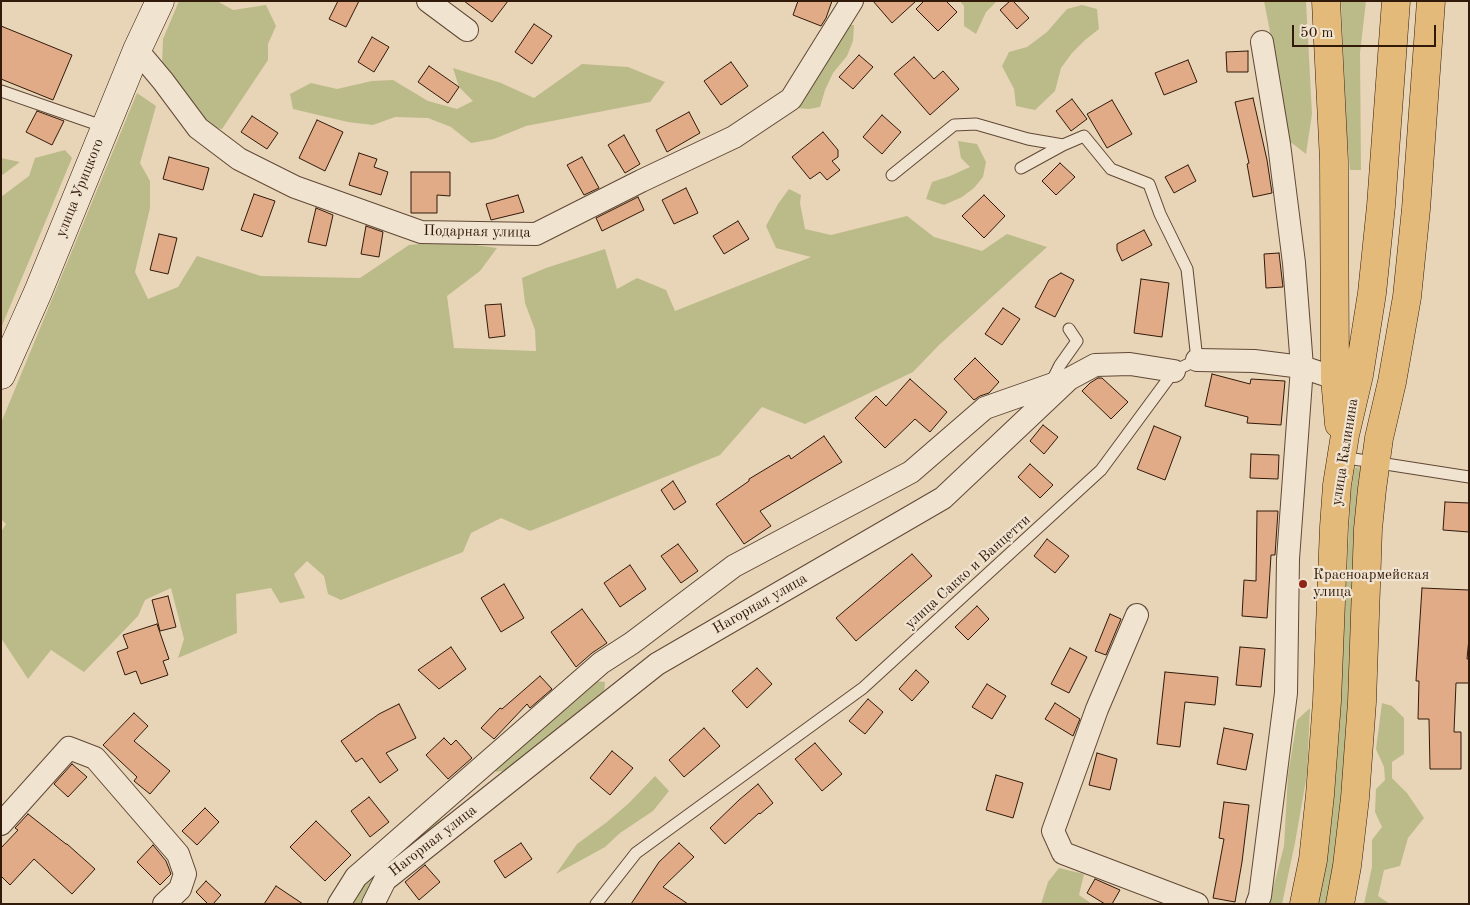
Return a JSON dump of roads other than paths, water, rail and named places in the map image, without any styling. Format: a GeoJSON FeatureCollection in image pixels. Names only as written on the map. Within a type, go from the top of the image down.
{"type":"FeatureCollection","features":[{"type":"Feature","properties":{"kind":"main road","name":"улица Урицкого"},"geometry":{"type":"LineString","coordinates":[[1,375],[38,292],[137,50],[160,1]]}},
{"type":"Feature","properties":{"kind":"main road"},"geometry":{"type":"LineString","coordinates":[[1326,1],[1334,161],[1335,378],[1342,453]]}},
{"type":"Feature","properties":{"kind":"main road","name":"улица Калинина"},"geometry":{"type":"LineString","coordinates":[[1304,904],[1313,860],[1320,795],[1327,701],[1335,504],[1342,453],[1360,365],[1374,275],[1396,1]]}},
{"type":"Feature","properties":{"kind":"main road","name":"улица Калинина"},"geometry":{"type":"LineString","coordinates":[[1340,904],[1347,866],[1355,798],[1362,702],[1368,529],[1379,438],[1392,382],[1407,297],[1416,209],[1431,1]]}},
{"type":"Feature","properties":{"kind":"street"},"geometry":{"type":"LineString","coordinates":[[428,1],[467,30]]}},
{"type":"Feature","properties":{"kind":"street","name":"Подарная улица"},"geometry":{"type":"LineString","coordinates":[[137,50],[163,80],[198,128],[239,159],[295,187],[420,232],[536,234],[734,137],[791,99],[852,1]]}},
{"type":"Feature","properties":{"kind":"street"},"geometry":{"type":"LineString","coordinates":[[1257,904],[1260,896],[1286,693],[1288,559],[1302,367],[1294,263],[1262,42]]}},
{"type":"Feature","properties":{"kind":"street"},"geometry":{"type":"LineString","coordinates":[[1197,360],[1254,361],[1302,367],[1335,378]]}},
{"type":"Feature","properties":{"kind":"street","name":"Нагорная улица"},"geometry":{"type":"LineString","coordinates":[[373,904],[385,880],[657,664],[943,498],[1060,382],[1096,365],[1130,364],[1174,371]]}},
{"type":"Feature","properties":{"kind":"street"},"geometry":{"type":"LineString","coordinates":[[339,904],[356,877],[602,663],[632,643],[734,566],[911,472],[986,408],[1060,382]]}},
{"type":"Feature","properties":{"kind":"street"},"geometry":{"type":"LineString","coordinates":[[1137,615],[1097,709],[1053,831],[1063,853],[1197,904]]}},
{"type":"Feature","properties":{"kind":"street"},"geometry":{"type":"LineString","coordinates":[[1,824],[69,748],[95,758],[178,854],[185,874],[180,889],[164,904]]}},
{"type":"Feature","properties":{"kind":"lane"},"geometry":{"type":"LineString","coordinates":[[1,91],[105,127]]}},
{"type":"Feature","properties":{"kind":"lane"},"geometry":{"type":"LineString","coordinates":[[892,175],[954,125],[976,124],[1028,140],[1063,145]]}},
{"type":"Feature","properties":{"kind":"lane"},"geometry":{"type":"LineString","coordinates":[[1021,168],[1084,136],[1111,169],[1148,184],[1160,214],[1187,269],[1197,360]]}},
{"type":"Feature","properties":{"kind":"lane"},"geometry":{"type":"LineString","coordinates":[[1060,382],[1060,365],[1077,341],[1069,329]]}},
{"type":"Feature","properties":{"kind":"lane","name":"улица Сакко и Ванцетти"},"geometry":{"type":"LineString","coordinates":[[596,904],[636,853],[863,688],[1101,470],[1174,371],[1197,360]]}},
{"type":"Feature","properties":{"kind":"lane"},"geometry":{"type":"LineString","coordinates":[[1342,453],[1376,462],[1469,477]]}},
{"type":"Feature","properties":{"kind":"place","name":"Красноармейская улица"},"geometry":{"type":"Point","coordinates":[1303,584]}}]}
